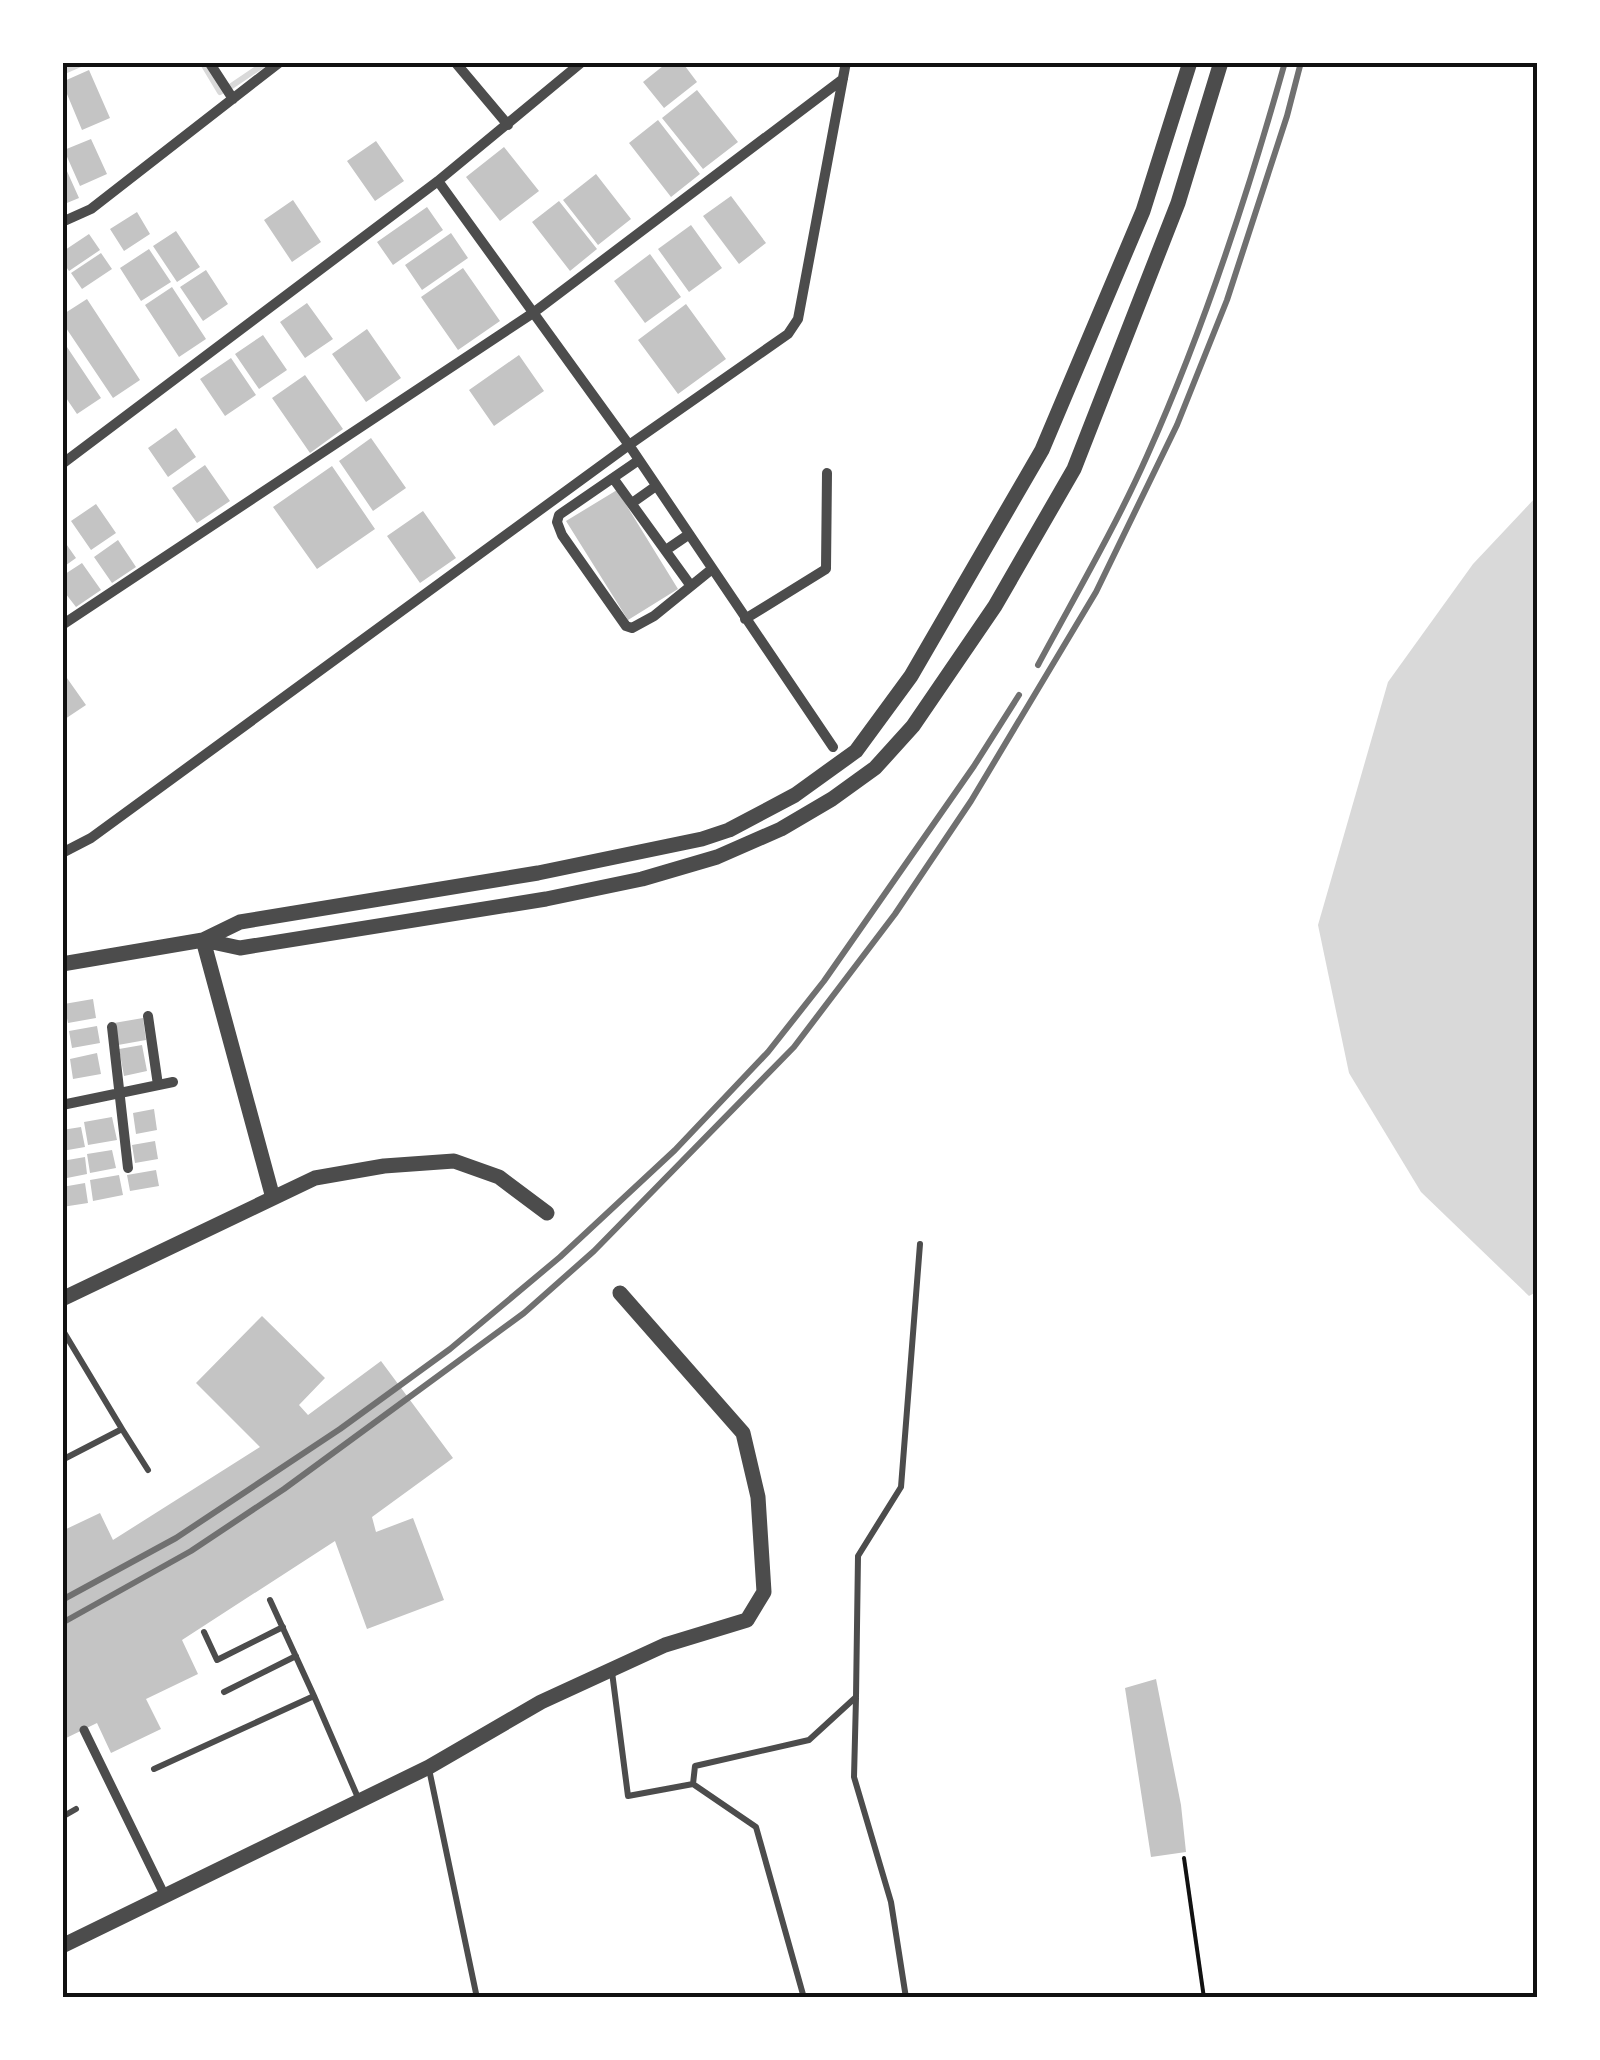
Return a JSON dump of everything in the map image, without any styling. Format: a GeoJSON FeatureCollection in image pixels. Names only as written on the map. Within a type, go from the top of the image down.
{"type":"FeatureCollection","features":[{"type":"Feature","properties":{"kind":"street"},"geometry":{"type":"LineString","coordinates":[[209,62],[234,99]]}},
{"type":"Feature","properties":{"kind":"street"},"geometry":{"type":"LineString","coordinates":[[62,222],[91,210],[280,62]]}},
{"type":"Feature","properties":{"kind":"street"},"geometry":{"type":"LineString","coordinates":[[455,62],[508,124]]}},
{"type":"Feature","properties":{"kind":"street"},"geometry":{"type":"LineString","coordinates":[[62,464],[438,180],[582,62]]}},
{"type":"Feature","properties":{"kind":"street"},"geometry":{"type":"LineString","coordinates":[[62,853],[91,838],[628,445],[788,334],[798,319],[846,62]]}},
{"type":"Feature","properties":{"kind":"street"},"geometry":{"type":"LineString","coordinates":[[62,964],[202,940],[240,922],[538,874],[702,839],[729,830],[795,795],[856,750],[911,676],[1042,450],[1143,212],[1190,62]]}},
{"type":"Feature","properties":{"kind":"street"},"geometry":{"type":"LineString","coordinates":[[202,940],[240,948],[527,902],[642,879],[717,857],[781,828],[875,768],[913,726],[995,606],[1074,469],[1178,202],[1221,62]]}},
{"type":"Feature","properties":{"kind":"street"},"geometry":{"type":"LineString","coordinates":[[62,625],[533,313],[843,79]]}},
{"type":"Feature","properties":{"kind":"street"},"geometry":{"type":"LineString","coordinates":[[438,180],[639,460],[833,747]]}},
{"type":"Feature","properties":{"kind":"street"},"geometry":{"type":"LineString","coordinates":[[639,460],[559,515],[557,522],[562,535],[626,626],[632,628],[654,616],[712,569]]}},
{"type":"Feature","properties":{"kind":"street"},"geometry":{"type":"LineString","coordinates":[[744,618],[826,570],[827,473]]}},
{"type":"Feature","properties":{"kind":"street"},"geometry":{"type":"LineString","coordinates":[[614,478],[691,586]]}},
{"type":"Feature","properties":{"kind":"street"},"geometry":{"type":"LineString","coordinates":[[632,503],[656,486]]}},
{"type":"Feature","properties":{"kind":"street"},"geometry":{"type":"LineString","coordinates":[[666,550],[688,535]]}},
{"type":"Feature","properties":{"kind":"street"},"geometry":{"type":"LineString","coordinates":[[202,940],[273,1198]]}},
{"type":"Feature","properties":{"kind":"street"},"geometry":{"type":"LineString","coordinates":[[148,1016],[158,1085]]}},
{"type":"Feature","properties":{"kind":"street"},"geometry":{"type":"LineString","coordinates":[[112,1027],[128,1168]]}},
{"type":"Feature","properties":{"kind":"street"},"geometry":{"type":"LineString","coordinates":[[62,1105],[173,1082]]}},
{"type":"Feature","properties":{"kind":"street"},"geometry":{"type":"LineString","coordinates":[[62,1299],[315,1178],[384,1166],[454,1161],[499,1178],[548,1213]]}},
{"type":"Feature","properties":{"kind":"street"},"geometry":{"type":"LineString","coordinates":[[62,1946],[429,1767],[542,1702],[665,1645],[747,1620],[764,1592],[758,1498],[742,1433],[620,1293]]}},
{"type":"Feature","properties":{"kind":"street"},"geometry":{"type":"LineString","coordinates":[[84,1730],[164,1896]]}},
{"type":"Feature","properties":{"kind":"lane"},"geometry":{"type":"LineString","coordinates":[[906,1998],[891,1902],[854,1777],[858,1556],[900,1487],[920,1244]]}},
{"type":"Feature","properties":{"kind":"lane"},"geometry":{"type":"LineString","coordinates":[[62,1329],[148,1470]]}},
{"type":"Feature","properties":{"kind":"lane"},"geometry":{"type":"LineString","coordinates":[[62,1460],[122,1430]]}},
{"type":"Feature","properties":{"kind":"lane"},"geometry":{"type":"LineString","coordinates":[[270,1600],[359,1801]]}},
{"type":"Feature","properties":{"kind":"lane"},"geometry":{"type":"LineString","coordinates":[[204,1632],[217,1660],[283,1627]]}},
{"type":"Feature","properties":{"kind":"lane"},"geometry":{"type":"LineString","coordinates":[[224,1692],[296,1656]]}},
{"type":"Feature","properties":{"kind":"lane"},"geometry":{"type":"LineString","coordinates":[[612,1669],[628,1796],[693,1784],[756,1828],[804,1998]]}},
{"type":"Feature","properties":{"kind":"lane"},"geometry":{"type":"LineString","coordinates":[[154,1769],[314,1696]]}},
{"type":"Feature","properties":{"kind":"lane"},"geometry":{"type":"LineString","coordinates":[[693,1784],[695,1766],[808,1740],[856,1697]]}},
{"type":"Feature","properties":{"kind":"lane"},"geometry":{"type":"LineString","coordinates":[[429,1767],[477,1998]]}},
{"type":"Feature","properties":{"kind":"lane"},"geometry":{"type":"LineString","coordinates":[[62,1817],[76,1810]]}},
{"type":"Feature","properties":{"kind":"path"},"geometry":{"type":"LineString","coordinates":[[1184,1858],[1204,1998]]}},
{"type":"Feature","properties":{"kind":"shaded area"},"geometry":{"type":"Polygon","coordinates":[[[1537,496],[1538,1291],[1529,1296],[1421,1192],[1349,1073],[1318,925],[1388,682],[1473,564],[1537,496]]]}},
{"type":"Feature","properties":{"kind":"building"},"geometry":{"type":"Polygon","coordinates":[[[668,62],[682,62],[697,82],[664,108],[643,82],[668,62]]]}},
{"type":"Feature","properties":{"kind":"building"},"geometry":{"type":"Polygon","coordinates":[[[89,70],[110,118],[82,130],[62,82],[89,70]]]}},
{"type":"Feature","properties":{"kind":"building"},"geometry":{"type":"Polygon","coordinates":[[[697,90],[738,142],[703,169],[662,118],[697,90]]]}},
{"type":"Feature","properties":{"kind":"building"},"geometry":{"type":"Polygon","coordinates":[[[658,120],[700,174],[671,197],[629,143],[658,120]]]}},
{"type":"Feature","properties":{"kind":"building"},"geometry":{"type":"Polygon","coordinates":[[[91,139],[107,174],[80,186],[64,150],[91,139]]]}},
{"type":"Feature","properties":{"kind":"building"},"geometry":{"type":"Polygon","coordinates":[[[376,141],[404,181],[375,201],[347,161],[376,141]]]}},
{"type":"Feature","properties":{"kind":"building"},"geometry":{"type":"Polygon","coordinates":[[[504,147],[539,191],[500,221],[466,177],[504,147]]]}},
{"type":"Feature","properties":{"kind":"building"},"geometry":{"type":"Polygon","coordinates":[[[62,160],[79,198],[62,205],[62,160]]]}},
{"type":"Feature","properties":{"kind":"building"},"geometry":{"type":"Polygon","coordinates":[[[596,174],[631,219],[598,245],[563,200],[596,174]]]}},
{"type":"Feature","properties":{"kind":"building"},"geometry":{"type":"Polygon","coordinates":[[[731,196],[766,243],[739,264],[703,216],[731,196]]]}},
{"type":"Feature","properties":{"kind":"building"},"geometry":{"type":"Polygon","coordinates":[[[293,200],[321,242],[292,262],[264,220],[293,200]]]}},
{"type":"Feature","properties":{"kind":"building"},"geometry":{"type":"Polygon","coordinates":[[[559,201],[597,249],[570,271],[532,222],[559,201]]]}},
{"type":"Feature","properties":{"kind":"building"},"geometry":{"type":"Polygon","coordinates":[[[427,207],[443,230],[393,265],[377,242],[427,207]]]}},
{"type":"Feature","properties":{"kind":"building"},"geometry":{"type":"Polygon","coordinates":[[[137,212],[150,234],[124,251],[110,229],[137,212]]]}},
{"type":"Feature","properties":{"kind":"building"},"geometry":{"type":"Polygon","coordinates":[[[691,225],[722,268],[689,292],[658,249],[691,225]]]}},
{"type":"Feature","properties":{"kind":"building"},"geometry":{"type":"Polygon","coordinates":[[[176,231],[200,267],[177,282],[153,246],[176,231]]]}},
{"type":"Feature","properties":{"kind":"building"},"geometry":{"type":"Polygon","coordinates":[[[451,233],[468,258],[422,290],[405,265],[451,233]]]}},
{"type":"Feature","properties":{"kind":"building"},"geometry":{"type":"Polygon","coordinates":[[[89,234],[100,250],[69,271],[62,261],[62,252],[89,234]]]}},
{"type":"Feature","properties":{"kind":"building"},"geometry":{"type":"Polygon","coordinates":[[[149,249],[171,282],[141,301],[120,268],[149,249]]]}},
{"type":"Feature","properties":{"kind":"building"},"geometry":{"type":"Polygon","coordinates":[[[101,253],[112,269],[82,289],[71,273],[101,253]]]}},
{"type":"Feature","properties":{"kind":"building"},"geometry":{"type":"Polygon","coordinates":[[[650,254],[681,297],[645,323],[614,281],[650,254]]]}},
{"type":"Feature","properties":{"kind":"building"},"geometry":{"type":"Polygon","coordinates":[[[463,268],[500,321],[458,350],[421,297],[463,268]]]}},
{"type":"Feature","properties":{"kind":"building"},"geometry":{"type":"Polygon","coordinates":[[[206,270],[228,304],[203,321],[180,287],[206,270]]]}},
{"type":"Feature","properties":{"kind":"building"},"geometry":{"type":"Polygon","coordinates":[[[172,287],[206,339],[179,357],[145,305],[172,287]]]}},
{"type":"Feature","properties":{"kind":"building"},"geometry":{"type":"Polygon","coordinates":[[[87,299],[140,380],[113,398],[62,322],[62,315],[87,299]]]}},
{"type":"Feature","properties":{"kind":"building"},"geometry":{"type":"Polygon","coordinates":[[[307,303],[333,339],[305,358],[280,322],[307,303]]]}},
{"type":"Feature","properties":{"kind":"building"},"geometry":{"type":"Polygon","coordinates":[[[686,304],[726,359],[678,394],[638,340],[686,304]]]}},
{"type":"Feature","properties":{"kind":"building"},"geometry":{"type":"Polygon","coordinates":[[[367,329],[401,378],[366,402],[332,354],[367,329]]]}},
{"type":"Feature","properties":{"kind":"building"},"geometry":{"type":"Polygon","coordinates":[[[263,335],[287,370],[259,389],[235,354],[263,335]]]}},
{"type":"Feature","properties":{"kind":"building"},"geometry":{"type":"Polygon","coordinates":[[[65,344],[101,398],[77,414],[62,392],[65,344]]]}},
{"type":"Feature","properties":{"kind":"building"},"geometry":{"type":"Polygon","coordinates":[[[519,355],[544,391],[494,426],[469,390],[519,355]]]}},
{"type":"Feature","properties":{"kind":"building"},"geometry":{"type":"Polygon","coordinates":[[[231,358],[256,395],[225,416],[200,379],[231,358]]]}},
{"type":"Feature","properties":{"kind":"building"},"geometry":{"type":"Polygon","coordinates":[[[305,375],[343,429],[310,453],[272,398],[305,375]]]}},
{"type":"Feature","properties":{"kind":"building"},"geometry":{"type":"Polygon","coordinates":[[[176,428],[196,457],[168,477],[148,448],[176,428]]]}},
{"type":"Feature","properties":{"kind":"building"},"geometry":{"type":"Polygon","coordinates":[[[371,438],[406,488],[373,511],[339,461],[371,438]]]}},
{"type":"Feature","properties":{"kind":"building"},"geometry":{"type":"Polygon","coordinates":[[[205,465],[230,501],[197,523],[172,488],[205,465]]]}},
{"type":"Feature","properties":{"kind":"building"},"geometry":{"type":"Polygon","coordinates":[[[332,466],[375,529],[317,569],[273,507],[332,466]]]}},
{"type":"Feature","properties":{"kind":"building"},"geometry":{"type":"Polygon","coordinates":[[[617,490],[678,589],[628,620],[566,521],[617,490]]]}},
{"type":"Feature","properties":{"kind":"building"},"geometry":{"type":"Polygon","coordinates":[[[96,504],[116,533],[91,550],[71,521],[96,504]]]}},
{"type":"Feature","properties":{"kind":"building"},"geometry":{"type":"Polygon","coordinates":[[[423,511],[456,558],[420,583],[387,536],[423,511]]]}},
{"type":"Feature","properties":{"kind":"building"},"geometry":{"type":"Polygon","coordinates":[[[62,538],[76,558],[62,568],[62,538]]]}},
{"type":"Feature","properties":{"kind":"building"},"geometry":{"type":"Polygon","coordinates":[[[118,540],[136,567],[112,583],[94,557],[118,540]]]}},
{"type":"Feature","properties":{"kind":"building"},"geometry":{"type":"Polygon","coordinates":[[[82,563],[101,590],[76,607],[62,589],[62,576],[82,563]]]}},
{"type":"Feature","properties":{"kind":"building"},"geometry":{"type":"Polygon","coordinates":[[[62,671],[86,705],[62,721],[62,671]]]}},
{"type":"Feature","properties":{"kind":"building"},"geometry":{"type":"Polygon","coordinates":[[[93,999],[96,1018],[68,1023],[64,1004],[93,999]]]}},
{"type":"Feature","properties":{"kind":"building"},"geometry":{"type":"Polygon","coordinates":[[[143,1018],[146,1040],[118,1045],[114,1023],[143,1018]]]}},
{"type":"Feature","properties":{"kind":"building"},"geometry":{"type":"Polygon","coordinates":[[[97,1026],[100,1043],[72,1048],[69,1031],[97,1026]]]}},
{"type":"Feature","properties":{"kind":"building"},"geometry":{"type":"Polygon","coordinates":[[[142,1045],[147,1071],[124,1076],[119,1049],[142,1045]]]}},
{"type":"Feature","properties":{"kind":"building"},"geometry":{"type":"Polygon","coordinates":[[[97,1053],[101,1074],[73,1079],[70,1059],[97,1053]]]}},
{"type":"Feature","properties":{"kind":"building"},"geometry":{"type":"Polygon","coordinates":[[[154,1109],[157,1130],[136,1134],[133,1113],[154,1109]]]}},
{"type":"Feature","properties":{"kind":"building"},"geometry":{"type":"Polygon","coordinates":[[[112,1117],[117,1140],[88,1145],[84,1122],[112,1117]]]}},
{"type":"Feature","properties":{"kind":"building"},"geometry":{"type":"Polygon","coordinates":[[[81,1127],[85,1147],[62,1151],[62,1130],[81,1127]]]}},
{"type":"Feature","properties":{"kind":"building"},"geometry":{"type":"Polygon","coordinates":[[[155,1141],[158,1159],[135,1163],[132,1145],[155,1141]]]}},
{"type":"Feature","properties":{"kind":"building"},"geometry":{"type":"Polygon","coordinates":[[[112,1150],[116,1168],[90,1173],[87,1154],[112,1150]]]}},
{"type":"Feature","properties":{"kind":"building"},"geometry":{"type":"Polygon","coordinates":[[[85,1157],[87,1174],[62,1179],[62,1161],[85,1157]]]}},
{"type":"Feature","properties":{"kind":"building"},"geometry":{"type":"Polygon","coordinates":[[[156,1170],[159,1186],[130,1191],[127,1175],[156,1170]]]}},
{"type":"Feature","properties":{"kind":"building"},"geometry":{"type":"Polygon","coordinates":[[[119,1175],[123,1195],[93,1201],[90,1180],[119,1175]]]}},
{"type":"Feature","properties":{"kind":"building"},"geometry":{"type":"Polygon","coordinates":[[[85,1183],[88,1203],[62,1207],[62,1187],[85,1183]]]}},
{"type":"Feature","properties":{"kind":"building"},"geometry":{"type":"Polygon","coordinates":[[[262,1316],[325,1378],[299,1405],[308,1415],[381,1361],[453,1458],[372,1517],[376,1532],[413,1518],[444,1600],[367,1629],[335,1541],[182,1640],[198,1674],[146,1699],[161,1729],[111,1753],[97,1723],[62,1740],[62,1531],[100,1513],[113,1540],[260,1447],[196,1383],[262,1316]]]}},
{"type":"Feature","properties":{"kind":"building"},"geometry":{"type":"Polygon","coordinates":[[[1156,1679],[1181,1805],[1186,1852],[1151,1857],[1125,1688],[1156,1679]]]}},
{"type":"Feature","properties":{"kind":"waterway"},"geometry":{"type":"LineString","coordinates":[[62,72],[85,62]]}},
{"type":"Feature","properties":{"kind":"waterway"},"geometry":{"type":"LineString","coordinates":[[202,62],[220,92],[223,90]]}},
{"type":"Feature","properties":{"kind":"waterway"},"geometry":{"type":"LineString","coordinates":[[230,87],[267,62]]}},
{"type":"Feature","properties":{"kind":"railway"},"geometry":{"type":"LineString","coordinates":[[1038,665],[1122,509],[1167,409],[1223,262],[1285,62]]}},
{"type":"Feature","properties":{"kind":"railway"},"geometry":{"type":"LineString","coordinates":[[62,1623],[191,1551],[284,1489],[524,1313],[594,1251],[794,1047],[895,914],[971,801],[1096,592],[1177,425],[1227,300],[1301,62]]}},
{"type":"Feature","properties":{"kind":"railway"},"geometry":{"type":"LineString","coordinates":[[62,1600],[176,1538],[340,1429],[450,1349],[560,1257],[675,1150],[768,1052],[824,981],[1019,695]]}}]}
